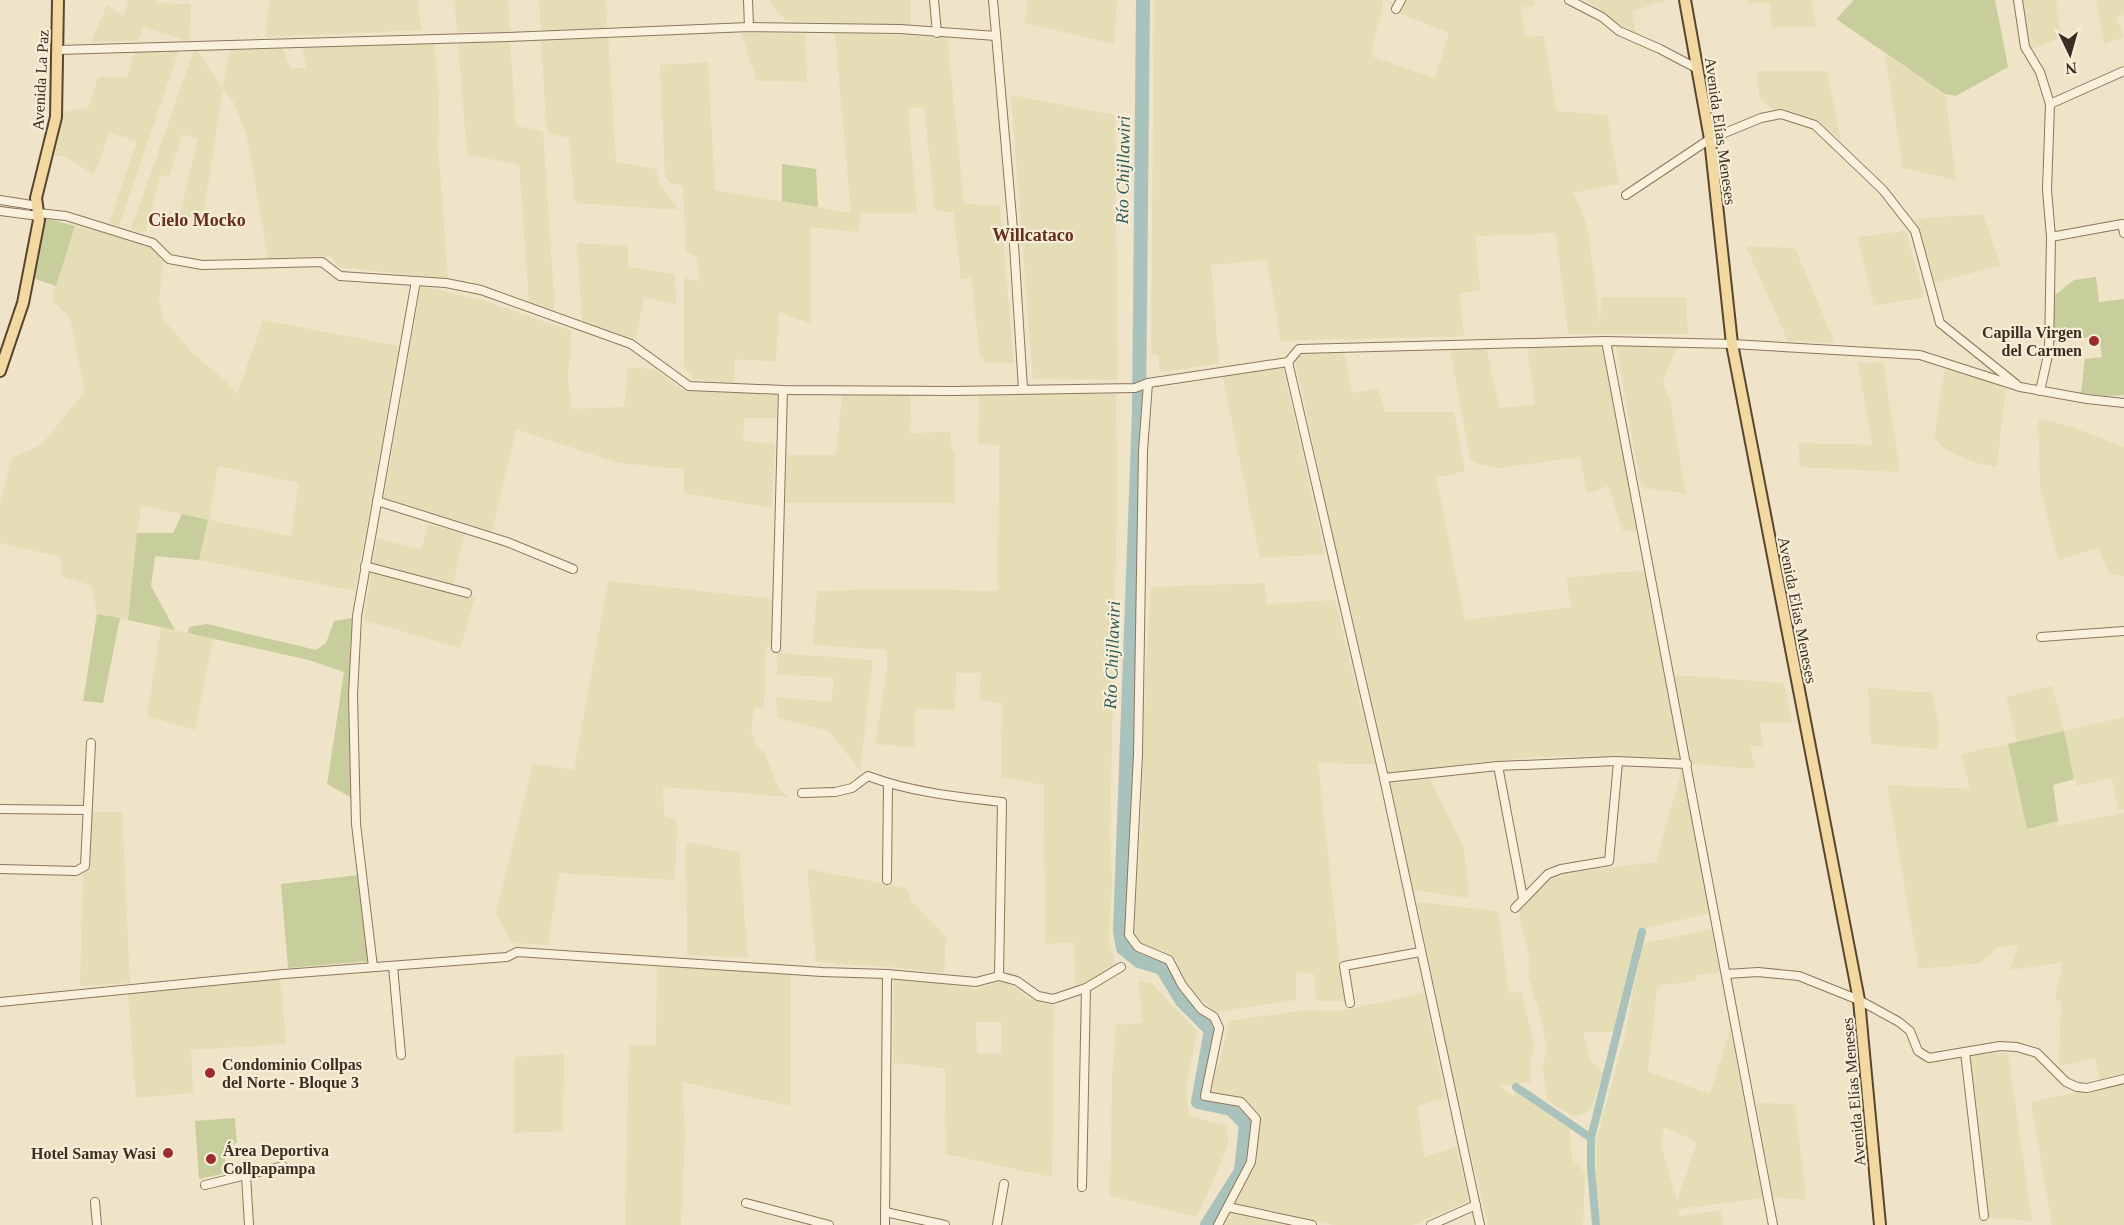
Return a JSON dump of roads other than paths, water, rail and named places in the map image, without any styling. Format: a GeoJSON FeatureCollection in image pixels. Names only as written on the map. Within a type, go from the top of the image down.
{"type":"FeatureCollection","features":[{"type":"Feature","properties":{"kind":"main road","name":"Avenida La Paz"},"geometry":{"type":"LineString","coordinates":[[0,370],[23,303],[38,211],[36,198],[56,117],[58,0]]}},
{"type":"Feature","properties":{"kind":"main road","name":"Avenida Elías Meneses"},"geometry":{"type":"LineString","coordinates":[[1685,0],[1710,139],[1732,344],[1859,1000],[1880,1225]]}},
{"type":"Feature","properties":{"kind":"street"},"geometry":{"type":"LineString","coordinates":[[748,0],[749,27]]}},
{"type":"Feature","properties":{"kind":"street"},"geometry":{"type":"LineString","coordinates":[[934,0],[937,33]]}},
{"type":"Feature","properties":{"kind":"street"},"geometry":{"type":"LineString","coordinates":[[993,0],[1023,389]]}},
{"type":"Feature","properties":{"kind":"street"},"geometry":{"type":"LineString","coordinates":[[1396,9],[1401,0]]}},
{"type":"Feature","properties":{"kind":"street"},"geometry":{"type":"LineString","coordinates":[[1569,0],[1602,17],[1619,32],[1660,49],[1698,69]]}},
{"type":"Feature","properties":{"kind":"street"},"geometry":{"type":"LineString","coordinates":[[2018,0],[2025,47],[2040,72],[2050,104],[2047,190],[2051,237],[2049,351],[2040,391]]}},
{"type":"Feature","properties":{"kind":"street"},"geometry":{"type":"LineString","coordinates":[[58,50],[508,37],[749,27],[900,29],[996,36]]}},
{"type":"Feature","properties":{"kind":"street"},"geometry":{"type":"LineString","coordinates":[[2050,104],[2124,71]]}},
{"type":"Feature","properties":{"kind":"street"},"geometry":{"type":"LineString","coordinates":[[1626,195],[1710,139],[1761,118],[1781,114],[1815,125],[1882,190],[1915,231],[1940,323],[2020,387]]}},
{"type":"Feature","properties":{"kind":"street"},"geometry":{"type":"LineString","coordinates":[[0,200],[66,216],[153,243],[169,259],[202,265],[322,262],[340,276],[446,283],[481,290],[631,344],[689,386],[783,390],[954,391],[1135,388],[1147,384],[1288,362],[1299,349],[1606,341],[1732,344],[1920,355],[2020,387],[2124,403]]}},
{"type":"Feature","properties":{"kind":"street"},"geometry":{"type":"LineString","coordinates":[[0,211],[38,211]]}},
{"type":"Feature","properties":{"kind":"street"},"geometry":{"type":"LineString","coordinates":[[2051,237],[2122,224],[2124,233]]}},
{"type":"Feature","properties":{"kind":"street"},"geometry":{"type":"LineString","coordinates":[[373,968],[357,824],[353,695],[357,616],[416,281]]}},
{"type":"Feature","properties":{"kind":"street"},"geometry":{"type":"LineString","coordinates":[[1606,341],[1773,1225]]}},
{"type":"Feature","properties":{"kind":"street"},"geometry":{"type":"LineString","coordinates":[[1288,362],[1384,778],[1480,1225]]}},
{"type":"Feature","properties":{"kind":"street"},"geometry":{"type":"LineString","coordinates":[[1147,384],[1143,451],[1138,754],[1129,935],[1138,947],[1169,960],[1182,985],[1201,1009],[1214,1017],[1220,1028],[1205,1096],[1241,1102],[1256,1119],[1251,1162],[1218,1225]]}},
{"type":"Feature","properties":{"kind":"street"},"geometry":{"type":"LineString","coordinates":[[776,648],[783,390]]}},
{"type":"Feature","properties":{"kind":"street"},"geometry":{"type":"LineString","coordinates":[[377,501],[507,542],[573,569]]}},
{"type":"Feature","properties":{"kind":"street"},"geometry":{"type":"LineString","coordinates":[[366,566],[467,593]]}},
{"type":"Feature","properties":{"kind":"street"},"geometry":{"type":"LineString","coordinates":[[2041,637],[2124,631]]}},
{"type":"Feature","properties":{"kind":"street"},"geometry":{"type":"LineString","coordinates":[[0,868],[76,871],[86,866],[91,743]]}},
{"type":"Feature","properties":{"kind":"street"},"geometry":{"type":"LineString","coordinates":[[1384,778],[1498,765],[1618,762],[1687,764]]}},
{"type":"Feature","properties":{"kind":"street"},"geometry":{"type":"LineString","coordinates":[[1515,908],[1548,874],[1609,861],[1618,762]]}},
{"type":"Feature","properties":{"kind":"street"},"geometry":{"type":"LineString","coordinates":[[1498,765],[1523,898]]}},
{"type":"Feature","properties":{"kind":"street"},"geometry":{"type":"LineString","coordinates":[[802,793],[835,792],[852,788],[868,776],[888,783],[958,797],[1002,802],[999,976]]}},
{"type":"Feature","properties":{"kind":"street"},"geometry":{"type":"LineString","coordinates":[[887,880],[888,783]]}},
{"type":"Feature","properties":{"kind":"street"},"geometry":{"type":"LineString","coordinates":[[0,809],[87,810]]}},
{"type":"Feature","properties":{"kind":"street"},"geometry":{"type":"LineString","coordinates":[[0,1002],[284,974],[507,957],[517,952],[822,972],[887,974],[976,982],[999,976],[1017,981],[1038,996],[1053,999],[1086,988],[1121,968]]}},
{"type":"Feature","properties":{"kind":"street"},"geometry":{"type":"LineString","coordinates":[[1350,1003],[1344,966],[1420,952]]}},
{"type":"Feature","properties":{"kind":"street"},"geometry":{"type":"LineString","coordinates":[[393,966],[401,1055]]}},
{"type":"Feature","properties":{"kind":"street"},"geometry":{"type":"LineString","coordinates":[[1726,974],[1758,972],[1799,976],[1859,1000],[1899,1022],[1910,1031],[1918,1051],[1929,1058],[2000,1046],[2017,1047],[2037,1053],[2066,1082],[2077,1087],[2087,1088],[2124,1079]]}},
{"type":"Feature","properties":{"kind":"street"},"geometry":{"type":"LineString","coordinates":[[885,1225],[887,974]]}},
{"type":"Feature","properties":{"kind":"street"},"geometry":{"type":"LineString","coordinates":[[1082,1187],[1086,988]]}},
{"type":"Feature","properties":{"kind":"street"},"geometry":{"type":"LineString","coordinates":[[1965,1052],[1984,1216]]}},
{"type":"Feature","properties":{"kind":"street"},"geometry":{"type":"LineString","coordinates":[[205,1185],[283,1166]]}},
{"type":"Feature","properties":{"kind":"street"},"geometry":{"type":"LineString","coordinates":[[246,1175],[249,1225]]}},
{"type":"Feature","properties":{"kind":"street"},"geometry":{"type":"LineString","coordinates":[[997,1225],[1004,1184]]}},
{"type":"Feature","properties":{"kind":"street"},"geometry":{"type":"LineString","coordinates":[[95,1202],[97,1225]]}},
{"type":"Feature","properties":{"kind":"street"},"geometry":{"type":"LineString","coordinates":[[746,1203],[829,1225]]}},
{"type":"Feature","properties":{"kind":"street"},"geometry":{"type":"LineString","coordinates":[[1431,1225],[1476,1205]]}},
{"type":"Feature","properties":{"kind":"street"},"geometry":{"type":"LineString","coordinates":[[1228,1207],[1312,1225]]}},
{"type":"Feature","properties":{"kind":"street"},"geometry":{"type":"LineString","coordinates":[[885,1212],[945,1225]]}},
{"type":"Feature","properties":{"kind":"waterway","name":"Río Chijllawiri"},"geometry":{"type":"LineString","coordinates":[[1143,0],[1139,411],[1120,931],[1123,948],[1139,961],[1162,968],[1182,1001],[1211,1030],[1198,1102],[1231,1109],[1246,1124],[1241,1171],[1207,1225]]}},
{"type":"Feature","properties":{"kind":"waterway"},"geometry":{"type":"LineString","coordinates":[[1596,1225],[1591,1138],[1642,932]]}},
{"type":"Feature","properties":{"kind":"waterway"},"geometry":{"type":"LineString","coordinates":[[1516,1087],[1591,1138]]}},
{"type":"Feature","properties":{"kind":"place","name":"Capilla Virgen del Carmen"},"geometry":{"type":"Point","coordinates":[2094,341]}},
{"type":"Feature","properties":{"kind":"place","name":"Condominio Collpas del Norte - Bloque 3"},"geometry":{"type":"Point","coordinates":[210,1073]}},
{"type":"Feature","properties":{"kind":"place","name":"Hotel Samay Wasi"},"geometry":{"type":"Point","coordinates":[168,1153]}},
{"type":"Feature","properties":{"kind":"place","name":"Área Deportiva Collpapampa"},"geometry":{"type":"Point","coordinates":[211,1159]}},
{"type":"Feature","properties":{"kind":"district","name":"Cielo Mocko"},"geometry":{"type":"Point","coordinates":[197,220]}},
{"type":"Feature","properties":{"kind":"district","name":"Willcataco"},"geometry":{"type":"Point","coordinates":[1033,235]}}]}
